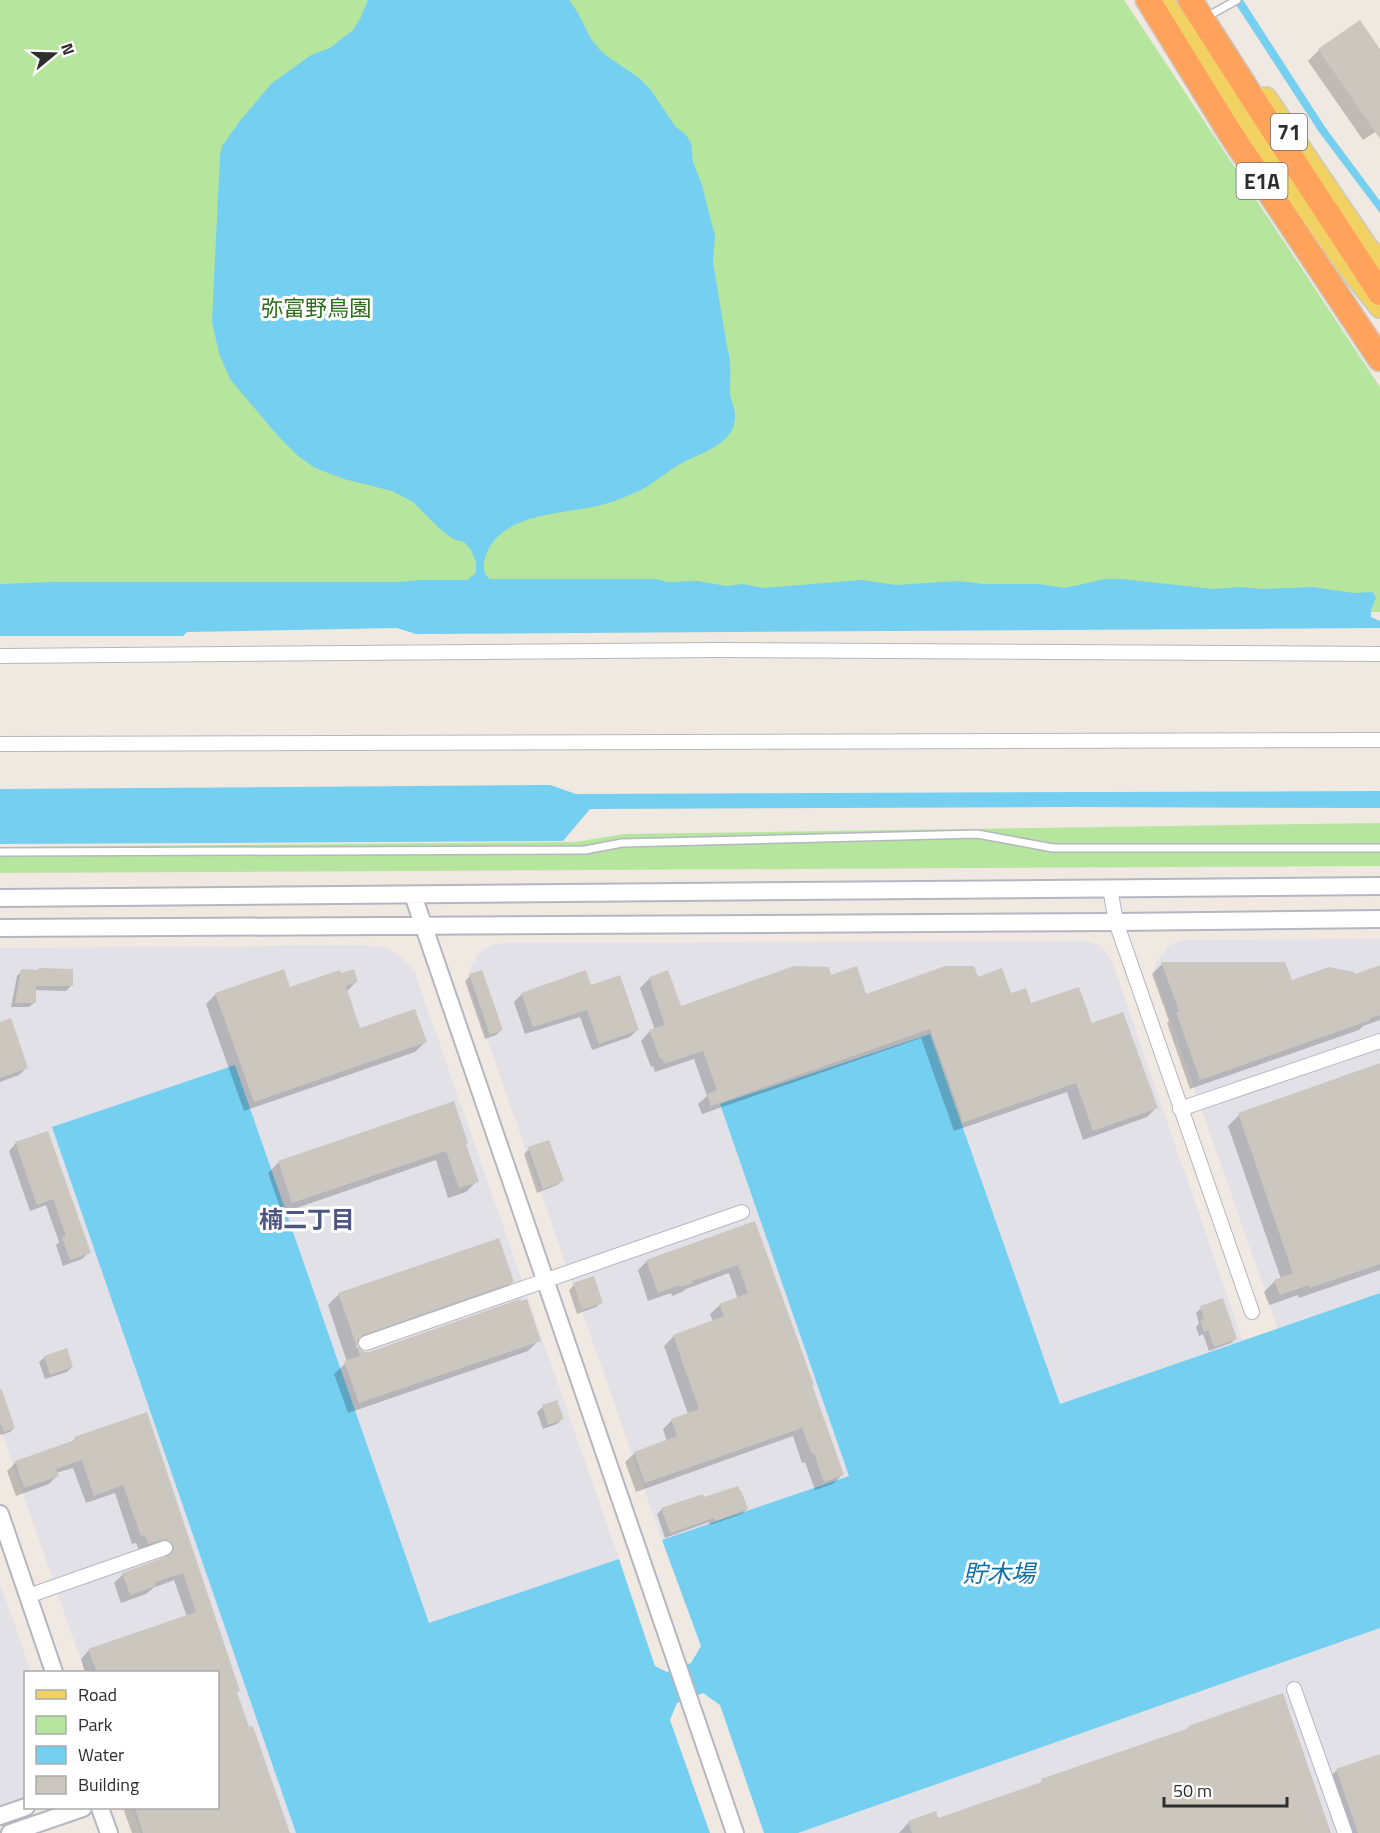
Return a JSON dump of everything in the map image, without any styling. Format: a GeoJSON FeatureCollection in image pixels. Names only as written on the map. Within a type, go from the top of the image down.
{"type":"FeatureCollection","features":[{"type":"Feature","properties":{"kind":"highway","name":"E1A"},"geometry":{"type":"LineString","coordinates":[[1148,0],[1230,133],[1380,359]]}},
{"type":"Feature","properties":{"kind":"highway","name":"E1A"},"geometry":{"type":"LineString","coordinates":[[1190,0],[1380,293]]}},
{"type":"Feature","properties":{"kind":"main road","name":"71"},"geometry":{"type":"LineString","coordinates":[[1162,0],[1346,264],[1380,307]]}},
{"type":"Feature","properties":{"kind":"main road","name":"71"},"geometry":{"type":"LineString","coordinates":[[1206,8],[1367,247],[1380,262]]}},
{"type":"Feature","properties":{"kind":"street"},"geometry":{"type":"LineString","coordinates":[[0,656],[716,650],[1380,654]]}},
{"type":"Feature","properties":{"kind":"street"},"geometry":{"type":"LineString","coordinates":[[0,744],[1380,740]]}},
{"type":"Feature","properties":{"kind":"street"},"geometry":{"type":"LineString","coordinates":[[0,898],[1380,886]]}},
{"type":"Feature","properties":{"kind":"street"},"geometry":{"type":"LineString","coordinates":[[1110,888],[1116,922],[1252,1312]]}},
{"type":"Feature","properties":{"kind":"street"},"geometry":{"type":"LineString","coordinates":[[412,895],[735,1833]]}},
{"type":"Feature","properties":{"kind":"street"},"geometry":{"type":"LineString","coordinates":[[0,928],[1380,919]]}},
{"type":"Feature","properties":{"kind":"street"},"geometry":{"type":"LineString","coordinates":[[1180,1109],[1380,1041]]}},
{"type":"Feature","properties":{"kind":"street"},"geometry":{"type":"LineString","coordinates":[[366,1343],[742,1212]]}},
{"type":"Feature","properties":{"kind":"street"},"geometry":{"type":"LineString","coordinates":[[0,1514],[54,1671]]}},
{"type":"Feature","properties":{"kind":"street"},"geometry":{"type":"LineString","coordinates":[[28,1596],[165,1548]]}},
{"type":"Feature","properties":{"kind":"street"},"geometry":{"type":"LineString","coordinates":[[1294,1689],[1345,1833]]}},
{"type":"Feature","properties":{"kind":"street"},"geometry":{"type":"LineString","coordinates":[[0,1816],[24,1809]]}},
{"type":"Feature","properties":{"kind":"street"},"geometry":{"type":"LineString","coordinates":[[10,1833],[80,1809]]}},
{"type":"Feature","properties":{"kind":"street"},"geometry":{"type":"LineString","coordinates":[[100,1809],[109,1833]]}},
{"type":"Feature","properties":{"kind":"lane"},"geometry":{"type":"LineString","coordinates":[[1206,8],[1234,2]]}},
{"type":"Feature","properties":{"kind":"lane"},"geometry":{"type":"LineString","coordinates":[[0,852],[585,850],[622,843],[977,834],[1053,848],[1380,848]]}},
{"type":"Feature","properties":{"kind":"shaded area"},"geometry":{"type":"Polygon","coordinates":[[[1380,939],[1380,1293],[1278,1329],[1154,972],[1155,964],[1168,946],[1184,940],[1380,939]]]}},
{"type":"Feature","properties":{"kind":"shaded area"},"geometry":{"type":"Polygon","coordinates":[[[1087,941],[1104,949],[1111,959],[1243,1341],[1060,1405],[930,1034],[720,1104],[849,1476],[662,1540],[469,987],[470,968],[479,953],[492,945],[505,943],[1087,941]]]}},
{"type":"Feature","properties":{"kind":"shaded area"},"geometry":{"type":"Polygon","coordinates":[[[362,945],[387,948],[403,958],[415,973],[619,1559],[429,1623],[235,1065],[53,1127],[296,1833],[141,1833],[132,1809],[219,1809],[219,1671],[85,1671],[0,1427],[0,948],[362,945]]]}},
{"type":"Feature","properties":{"kind":"shaded area"},"geometry":{"type":"Polygon","coordinates":[[[0,1583],[31,1671],[24,1671],[24,1799],[0,1808],[0,1583]]]}},
{"type":"Feature","properties":{"kind":"shaded area"},"geometry":{"type":"Polygon","coordinates":[[[1380,1628],[1380,1833],[798,1833],[1380,1628]]]}},
{"type":"Feature","properties":{"kind":"green space","name":"弥富野鳥園"},"geometry":{"type":"Polygon","coordinates":[[[0,0],[1124,0],[1380,387],[1380,612],[0,618],[0,0]]]}},
{"type":"Feature","properties":{"kind":"green space"},"geometry":{"type":"Polygon","coordinates":[[[1380,823],[1380,866],[0,873],[0,847],[575,842],[625,834],[1380,823]]]}},
{"type":"Feature","properties":{"kind":"water"},"geometry":{"type":"Polygon","coordinates":[[[368,0],[569,0],[591,39],[600,50],[639,78],[651,90],[675,126],[686,135],[691,143],[693,162],[702,185],[715,236],[713,262],[730,358],[730,395],[735,415],[729,435],[707,451],[682,463],[628,496],[598,506],[534,518],[505,531],[494,541],[485,558],[484,571],[490,579],[655,579],[668,582],[697,581],[727,586],[743,584],[763,588],[862,580],[896,585],[958,581],[984,584],[1039,584],[1065,588],[1105,579],[1214,589],[1313,587],[1354,593],[1373,592],[1376,598],[1371,617],[1380,621],[1380,628],[416,634],[397,628],[187,632],[183,636],[0,636],[0,584],[400,582],[467,580],[476,573],[476,562],[471,550],[464,542],[453,539],[440,529],[413,502],[392,491],[344,479],[315,468],[298,456],[230,379],[219,353],[212,322],[222,146],[271,84],[311,55],[330,48],[353,30],[368,0]]]}},
{"type":"Feature","properties":{"kind":"water"},"geometry":{"type":"Polygon","coordinates":[[[1233,0],[1243,0],[1325,127],[1380,201],[1380,213],[1319,132],[1233,0]]]}},
{"type":"Feature","properties":{"kind":"water"},"geometry":{"type":"Polygon","coordinates":[[[550,785],[576,794],[1380,791],[1380,808],[590,809],[563,841],[0,844],[0,789],[550,785]]]}},
{"type":"Feature","properties":{"kind":"water","name":"貯木場"},"geometry":{"type":"Polygon","coordinates":[[[930,1034],[1060,1404],[1380,1293],[1380,1628],[798,1833],[764,1833],[720,1705],[703,1693],[677,1703],[670,1720],[710,1833],[296,1833],[52,1127],[235,1065],[429,1623],[619,1559],[655,1666],[667,1672],[691,1663],[701,1646],[662,1540],[849,1476],[720,1104],[930,1034]]]}},
{"type":"Feature","properties":{"kind":"building"},"geometry":{"type":"Polygon","coordinates":[[[1360,20],[1380,49],[1380,139],[1318,49],[1360,20]]]}},
{"type":"Feature","properties":{"kind":"building"},"geometry":{"type":"Polygon","coordinates":[[[1161,962],[1285,962],[1292,980],[1329,967],[1355,974],[1380,965],[1380,1015],[1200,1080],[1161,962]]]}},
{"type":"Feature","properties":{"kind":"building"},"geometry":{"type":"Polygon","coordinates":[[[794,966],[829,967],[831,975],[857,966],[866,994],[945,966],[974,966],[978,977],[1002,968],[1011,993],[1026,988],[1031,1003],[1079,987],[1092,1023],[1123,1012],[1158,1108],[1093,1131],[1076,1083],[962,1123],[930,1029],[711,1106],[707,1094],[717,1090],[703,1051],[664,1064],[662,1058],[660,1059],[649,1030],[665,1025],[649,977],[668,970],[681,1006],[794,966]]]}},
{"type":"Feature","properties":{"kind":"building"},"geometry":{"type":"Polygon","coordinates":[[[39,968],[73,969],[73,986],[36,986],[36,1003],[15,1003],[21,969],[38,970],[39,968]]]}},
{"type":"Feature","properties":{"kind":"building"},"geometry":{"type":"Polygon","coordinates":[[[284,969],[290,987],[340,970],[341,973],[354,969],[358,982],[346,986],[360,1028],[415,1009],[427,1042],[254,1102],[215,993],[284,969]]]}},
{"type":"Feature","properties":{"kind":"building"},"geometry":{"type":"Polygon","coordinates":[[[482,970],[503,1030],[490,1035],[469,974],[482,970]]]}},
{"type":"Feature","properties":{"kind":"building"},"geometry":{"type":"Polygon","coordinates":[[[586,970],[591,985],[620,975],[639,1030],[599,1044],[587,1010],[533,1027],[521,993],[586,970]]]}},
{"type":"Feature","properties":{"kind":"building"},"geometry":{"type":"Polygon","coordinates":[[[11,1018],[28,1068],[0,1078],[0,1022],[11,1018]]]}},
{"type":"Feature","properties":{"kind":"building"},"geometry":{"type":"Polygon","coordinates":[[[1380,1063],[1380,1264],[1310,1288],[1309,1285],[1280,1295],[1274,1280],[1293,1273],[1238,1113],[1380,1063]]]}},
{"type":"Feature","properties":{"kind":"building"},"geometry":{"type":"Polygon","coordinates":[[[454,1101],[479,1182],[459,1188],[446,1151],[292,1203],[278,1161],[454,1101]]]}},
{"type":"Feature","properties":{"kind":"building"},"geometry":{"type":"Polygon","coordinates":[[[48,1131],[91,1253],[70,1260],[62,1237],[66,1236],[53,1199],[37,1205],[15,1142],[48,1131]]]}},
{"type":"Feature","properties":{"kind":"building"},"geometry":{"type":"Polygon","coordinates":[[[549,1140],[564,1181],[543,1189],[528,1147],[549,1140]]]}},
{"type":"Feature","properties":{"kind":"building"},"geometry":{"type":"Polygon","coordinates":[[[755,1221],[844,1475],[824,1482],[802,1428],[645,1483],[634,1452],[677,1436],[671,1419],[699,1409],[673,1335],[724,1316],[719,1304],[748,1293],[738,1265],[692,1281],[693,1283],[658,1293],[646,1260],[755,1221]]]}},
{"type":"Feature","properties":{"kind":"building"},"geometry":{"type":"Polygon","coordinates":[[[499,1238],[514,1282],[363,1335],[357,1341],[358,1346],[364,1352],[369,1352],[520,1299],[521,1301],[527,1299],[541,1341],[359,1403],[344,1361],[360,1356],[338,1293],[499,1238]]]}},
{"type":"Feature","properties":{"kind":"building"},"geometry":{"type":"Polygon","coordinates":[[[594,1276],[603,1303],[582,1310],[573,1283],[594,1276]]]}},
{"type":"Feature","properties":{"kind":"building"},"geometry":{"type":"Polygon","coordinates":[[[1223,1298],[1237,1339],[1214,1347],[1208,1330],[1204,1332],[1200,1320],[1204,1319],[1200,1306],[1223,1298]]]}},
{"type":"Feature","properties":{"kind":"building"},"geometry":{"type":"Polygon","coordinates":[[[67,1348],[73,1367],[50,1375],[44,1356],[67,1348]]]}},
{"type":"Feature","properties":{"kind":"building"},"geometry":{"type":"Polygon","coordinates":[[[0,1390],[2,1390],[15,1428],[4,1432],[0,1422],[0,1390]]]}},
{"type":"Feature","properties":{"kind":"building"},"geometry":{"type":"Polygon","coordinates":[[[557,1400],[564,1419],[548,1425],[542,1405],[557,1400]]]}},
{"type":"Feature","properties":{"kind":"building"},"geometry":{"type":"Polygon","coordinates":[[[147,1412],[240,1691],[237,1692],[249,1727],[253,1726],[290,1833],[143,1833],[135,1809],[219,1809],[219,1671],[97,1671],[88,1649],[196,1612],[183,1573],[155,1582],[156,1586],[130,1595],[122,1573],[168,1556],[174,1550],[173,1545],[166,1539],[148,1544],[145,1535],[141,1536],[123,1485],[94,1496],[82,1460],[56,1469],[59,1476],[24,1488],[15,1461],[75,1440],[74,1437],[147,1412]]]}},
{"type":"Feature","properties":{"kind":"building"},"geometry":{"type":"Polygon","coordinates":[[[738,1486],[748,1509],[670,1533],[661,1508],[703,1494],[704,1497],[738,1486]]]}},
{"type":"Feature","properties":{"kind":"building"},"geometry":{"type":"Polygon","coordinates":[[[1283,1693],[1331,1833],[912,1833],[908,1821],[936,1811],[938,1818],[1283,1693]]]}},
{"type":"Feature","properties":{"kind":"building"},"geometry":{"type":"Polygon","coordinates":[[[1380,1754],[1380,1833],[1358,1833],[1336,1769],[1380,1754]]]}},
{"type":"Feature","properties":{"kind":"district","name":"楠二丁目"},"geometry":{"type":"Point","coordinates":[307,1219]}}]}
